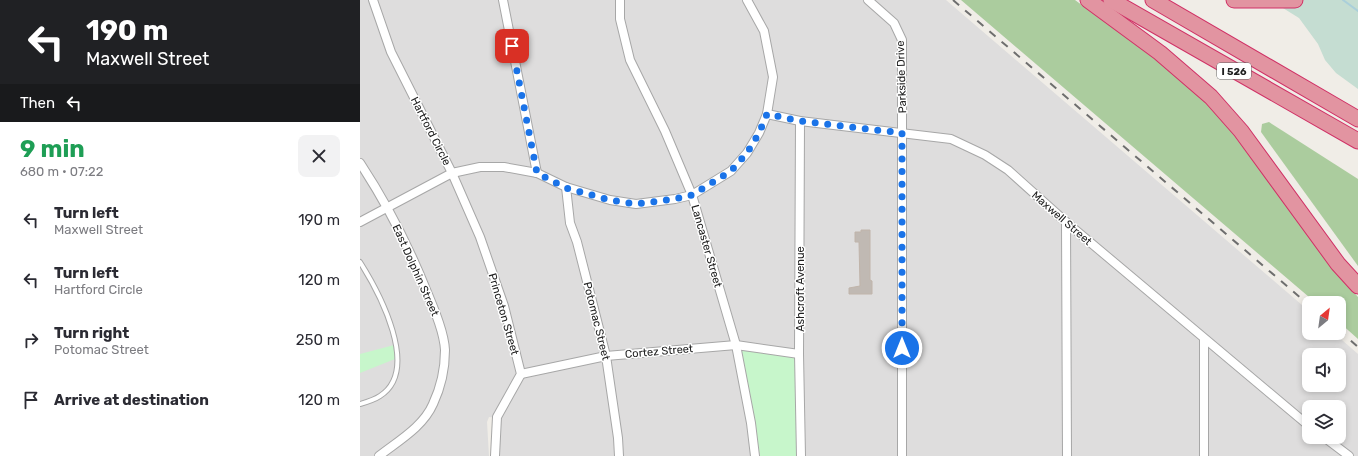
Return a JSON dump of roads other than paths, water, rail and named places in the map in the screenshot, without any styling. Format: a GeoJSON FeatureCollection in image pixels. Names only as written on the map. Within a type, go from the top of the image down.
{"type":"FeatureCollection","features":[{"type":"Feature","properties":{"kind":"highway"},"geometry":{"type":"LineString","coordinates":[[1088,0],[1181,70],[1211,97],[1240,131],[1338,264],[1358,286]]}},
{"type":"Feature","properties":{"kind":"highway","name":"I 526"},"geometry":{"type":"LineString","coordinates":[[1111,0],[1358,141]]}},
{"type":"Feature","properties":{"kind":"highway","name":"I 526"},"geometry":{"type":"LineString","coordinates":[[1153,0],[1358,119]]}},
{"type":"Feature","properties":{"kind":"highway"},"geometry":{"type":"LineString","coordinates":[[1234,0],[1295,0]]}},
{"type":"Feature","properties":{"kind":"street","name":"Hartford Circle"},"geometry":{"type":"LineString","coordinates":[[373,0],[391,52],[452,173],[480,167],[504,167],[537,173],[566,188],[610,200],[636,204],[675,199],[692,195],[731,171],[747,153],[759,133],[767,114],[772,77],[764,31],[747,0]]}},
{"type":"Feature","properties":{"kind":"street"},"geometry":{"type":"LineString","coordinates":[[503,0],[537,173]]}},
{"type":"Feature","properties":{"kind":"street","name":"Lancaster Street"},"geometry":{"type":"LineString","coordinates":[[620,0],[620,18],[630,60],[665,131],[692,195],[736,345],[751,423],[755,456]]}},
{"type":"Feature","properties":{"kind":"street","name":"Parkside Drive"},"geometry":{"type":"LineString","coordinates":[[868,0],[894,23],[902,40],[902,456]]}},
{"type":"Feature","properties":{"kind":"street","name":"Maxwell Street"},"geometry":{"type":"LineString","coordinates":[[767,114],[800,121],[951,139],[985,155],[1008,170],[1066,222],[1302,420]]}},
{"type":"Feature","properties":{"kind":"street","name":"Ashcroft Avenue"},"geometry":{"type":"LineString","coordinates":[[800,121],[801,456]]}},
{"type":"Feature","properties":{"kind":"street","name":"East Dolphin Street"},"geometry":{"type":"LineString","coordinates":[[360,163],[388,207],[421,276],[437,315],[445,349],[443,378],[433,405],[413,430],[379,456]]}},
{"type":"Feature","properties":{"kind":"street"},"geometry":{"type":"LineString","coordinates":[[360,222],[452,173]]}},
{"type":"Feature","properties":{"kind":"street","name":"Princeton Street"},"geometry":{"type":"LineString","coordinates":[[452,173],[480,237],[504,306],[520,374]]}},
{"type":"Feature","properties":{"kind":"street","name":"Potomac Street"},"geometry":{"type":"LineString","coordinates":[[566,188],[570,223],[577,242],[606,356],[618,438],[618,456]]}},
{"type":"Feature","properties":{"kind":"street"},"geometry":{"type":"LineString","coordinates":[[1066,222],[1067,456]]}},
{"type":"Feature","properties":{"kind":"street"},"geometry":{"type":"LineString","coordinates":[[1204,339],[1204,456]]}},
{"type":"Feature","properties":{"kind":"street","name":"Cortez Street"},"geometry":{"type":"LineString","coordinates":[[520,374],[606,356],[736,345],[800,354]]}},
{"type":"Feature","properties":{"kind":"street"},"geometry":{"type":"LineString","coordinates":[[495,456],[497,417],[520,374]]}},
{"type":"Feature","properties":{"kind":"street"},"geometry":{"type":"LineString","coordinates":[[1333,444],[1349,456]]}},
{"type":"Feature","properties":{"kind":"lane"},"geometry":{"type":"LineString","coordinates":[[360,262],[373,283],[388,317],[396,346],[398,362],[397,372],[388,389],[380,396],[360,404]]}},
{"type":"Feature","properties":{"kind":"waterway"},"geometry":{"type":"LineString","coordinates":[[1343,0],[1358,11]]}},
{"type":"Feature","properties":{"kind":"railway"},"geometry":{"type":"LineString","coordinates":[[953,0],[1302,299]]}},
{"type":"Feature","properties":{"kind":"railway"},"geometry":{"type":"LineString","coordinates":[[1346,336],[1358,347]]}}]}
